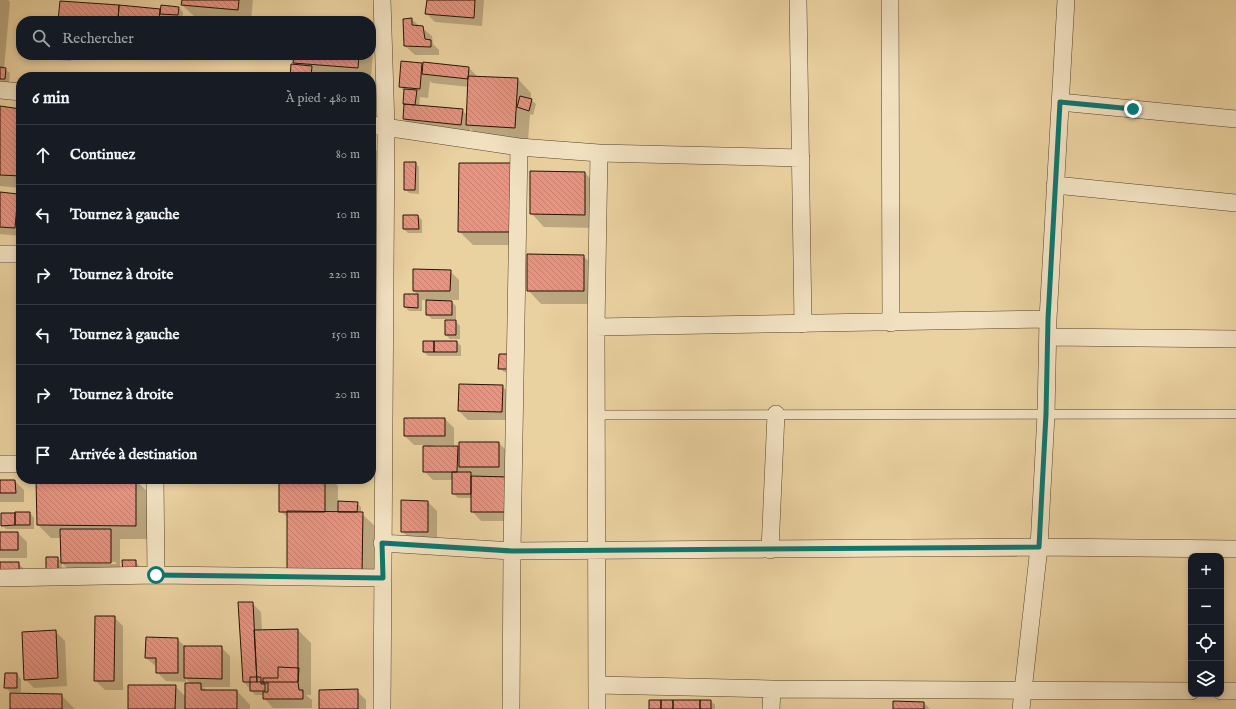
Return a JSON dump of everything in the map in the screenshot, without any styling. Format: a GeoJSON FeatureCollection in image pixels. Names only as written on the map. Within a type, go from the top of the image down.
{"type":"FeatureCollection","features":[{"type":"Feature","properties":{"kind":"street"},"geometry":{"type":"LineString","coordinates":[[382,0],[378,126],[383,578],[382,709]]}},
{"type":"Feature","properties":{"kind":"street"},"geometry":{"type":"LineString","coordinates":[[798,0],[803,324]]}},
{"type":"Feature","properties":{"kind":"street"},"geometry":{"type":"LineString","coordinates":[[890,0],[891,323]]}},
{"type":"Feature","properties":{"kind":"street"},"geometry":{"type":"LineString","coordinates":[[1021,709],[1039,547],[1046,414],[1048,319],[1066,0]]}},
{"type":"Feature","properties":{"kind":"street"},"geometry":{"type":"LineString","coordinates":[[0,90],[16,92]]}},
{"type":"Feature","properties":{"kind":"street"},"geometry":{"type":"LineString","coordinates":[[1060,102],[1236,119]]}},
{"type":"Feature","properties":{"kind":"street"},"geometry":{"type":"LineString","coordinates":[[378,126],[519,147],[599,153],[801,158]]}},
{"type":"Feature","properties":{"kind":"street"},"geometry":{"type":"LineString","coordinates":[[511,709],[512,551],[519,147]]}},
{"type":"Feature","properties":{"kind":"street"},"geometry":{"type":"LineString","coordinates":[[597,709],[595,415],[599,153]]}},
{"type":"Feature","properties":{"kind":"street"},"geometry":{"type":"LineString","coordinates":[[1055,185],[1236,203]]}},
{"type":"Feature","properties":{"kind":"street"},"geometry":{"type":"LineString","coordinates":[[0,254],[16,254]]}},
{"type":"Feature","properties":{"kind":"street"},"geometry":{"type":"LineString","coordinates":[[596,326],[891,323],[1048,319]]}},
{"type":"Feature","properties":{"kind":"street"},"geometry":{"type":"LineString","coordinates":[[1048,337],[1236,339]]}},
{"type":"Feature","properties":{"kind":"street"},"geometry":{"type":"LineString","coordinates":[[770,550],[776,414]]}},
{"type":"Feature","properties":{"kind":"street"},"geometry":{"type":"LineString","coordinates":[[0,464],[16,464]]}},
{"type":"Feature","properties":{"kind":"street"},"geometry":{"type":"LineString","coordinates":[[155,484],[156,575]]}},
{"type":"Feature","properties":{"kind":"street"},"geometry":{"type":"LineString","coordinates":[[382,543],[512,551],[1039,547],[1236,549]]}},
{"type":"Feature","properties":{"kind":"street"},"geometry":{"type":"LineString","coordinates":[[0,578],[156,575],[383,578]]}},
{"type":"Feature","properties":{"kind":"street"},"geometry":{"type":"LineString","coordinates":[[597,685],[772,689],[1188,691]]}},
{"type":"Feature","properties":{"kind":"street"},"geometry":{"type":"LineString","coordinates":[[771,709],[772,689]]}},
{"type":"Feature","properties":{"kind":"street"},"geometry":{"type":"LineString","coordinates":[[1224,691],[1236,691]]}},
{"type":"Feature","properties":{"kind":"lane"},"geometry":{"type":"LineString","coordinates":[[595,415],[1236,414]]}},
{"type":"Feature","properties":{"kind":"building"},"geometry":{"type":"Polygon","coordinates":[[[182,0],[239,0],[238,10],[181,5],[182,0]]]}},
{"type":"Feature","properties":{"kind":"building"},"geometry":{"type":"Polygon","coordinates":[[[427,0],[475,0],[474,18],[425,14],[427,0]]]}},
{"type":"Feature","properties":{"kind":"building"},"geometry":{"type":"Polygon","coordinates":[[[60,1],[119,5],[118,16],[58,16],[60,1]]]}},
{"type":"Feature","properties":{"kind":"building"},"geometry":{"type":"Polygon","coordinates":[[[119,5],[160,9],[159,16],[118,16],[119,5]]]}},
{"type":"Feature","properties":{"kind":"building"},"geometry":{"type":"Polygon","coordinates":[[[161,5],[179,7],[178,15],[160,14],[161,5]]]}},
{"type":"Feature","properties":{"kind":"building"},"geometry":{"type":"Polygon","coordinates":[[[412,18],[412,25],[423,26],[425,39],[431,40],[431,47],[404,46],[403,19],[412,18]]]}},
{"type":"Feature","properties":{"kind":"building"},"geometry":{"type":"Polygon","coordinates":[[[293,60],[359,60],[358,68],[293,63],[293,60]]]}},
{"type":"Feature","properties":{"kind":"building"},"geometry":{"type":"Polygon","coordinates":[[[401,61],[422,63],[420,89],[399,87],[401,61]]]}},
{"type":"Feature","properties":{"kind":"building"},"geometry":{"type":"Polygon","coordinates":[[[423,62],[469,67],[468,79],[422,74],[423,62]]]}},
{"type":"Feature","properties":{"kind":"building"},"geometry":{"type":"Polygon","coordinates":[[[291,64],[312,66],[311,72],[290,72],[291,64]]]}},
{"type":"Feature","properties":{"kind":"building"},"geometry":{"type":"Polygon","coordinates":[[[0,67],[6,68],[5,79],[0,79],[0,67]]]}},
{"type":"Feature","properties":{"kind":"building"},"geometry":{"type":"Polygon","coordinates":[[[468,76],[518,78],[515,128],[466,125],[468,76]]]}},
{"type":"Feature","properties":{"kind":"building"},"geometry":{"type":"Polygon","coordinates":[[[404,89],[417,90],[415,105],[403,104],[404,89]]]}},
{"type":"Feature","properties":{"kind":"building"},"geometry":{"type":"Polygon","coordinates":[[[520,96],[532,99],[529,111],[517,107],[520,96]]]}},
{"type":"Feature","properties":{"kind":"building"},"geometry":{"type":"Polygon","coordinates":[[[404,104],[463,109],[461,125],[403,119],[404,104]]]}},
{"type":"Feature","properties":{"kind":"building"},"geometry":{"type":"Polygon","coordinates":[[[0,106],[16,108],[16,176],[0,175],[0,106]]]}},
{"type":"Feature","properties":{"kind":"building"},"geometry":{"type":"Polygon","coordinates":[[[404,162],[416,162],[415,190],[404,190],[404,162]]]}},
{"type":"Feature","properties":{"kind":"building"},"geometry":{"type":"Polygon","coordinates":[[[459,163],[512,163],[511,232],[458,232],[459,163]]]}},
{"type":"Feature","properties":{"kind":"building"},"geometry":{"type":"Polygon","coordinates":[[[530,171],[585,172],[585,215],[530,214],[530,171]]]}},
{"type":"Feature","properties":{"kind":"building"},"geometry":{"type":"Polygon","coordinates":[[[0,192],[16,194],[15,228],[0,227],[0,192]]]}},
{"type":"Feature","properties":{"kind":"building"},"geometry":{"type":"Polygon","coordinates":[[[403,215],[418,215],[419,229],[403,229],[403,215]]]}},
{"type":"Feature","properties":{"kind":"building"},"geometry":{"type":"Polygon","coordinates":[[[527,254],[584,255],[584,291],[527,291],[527,254]]]}},
{"type":"Feature","properties":{"kind":"building"},"geometry":{"type":"Polygon","coordinates":[[[413,269],[451,270],[450,291],[413,291],[413,269]]]}},
{"type":"Feature","properties":{"kind":"building"},"geometry":{"type":"Polygon","coordinates":[[[404,294],[418,294],[418,308],[404,307],[404,294]]]}},
{"type":"Feature","properties":{"kind":"building"},"geometry":{"type":"Polygon","coordinates":[[[426,300],[452,301],[452,315],[426,315],[426,300]]]}},
{"type":"Feature","properties":{"kind":"building"},"geometry":{"type":"Polygon","coordinates":[[[445,320],[456,320],[456,335],[445,335],[445,320]]]}},
{"type":"Feature","properties":{"kind":"building"},"geometry":{"type":"Polygon","coordinates":[[[423,341],[434,341],[434,352],[423,352],[423,341]]]}},
{"type":"Feature","properties":{"kind":"building"},"geometry":{"type":"Polygon","coordinates":[[[434,341],[457,341],[457,352],[434,352],[434,341]]]}},
{"type":"Feature","properties":{"kind":"building"},"geometry":{"type":"Polygon","coordinates":[[[499,354],[508,354],[508,369],[498,369],[499,354]]]}},
{"type":"Feature","properties":{"kind":"building"},"geometry":{"type":"Polygon","coordinates":[[[459,384],[503,385],[502,412],[458,411],[459,384]]]}},
{"type":"Feature","properties":{"kind":"building"},"geometry":{"type":"Polygon","coordinates":[[[404,418],[445,418],[445,436],[404,436],[404,418]]]}},
{"type":"Feature","properties":{"kind":"building"},"geometry":{"type":"Polygon","coordinates":[[[459,442],[499,442],[499,467],[459,467],[459,442]]]}},
{"type":"Feature","properties":{"kind":"building"},"geometry":{"type":"Polygon","coordinates":[[[423,446],[458,446],[457,472],[423,472],[423,446]]]}},
{"type":"Feature","properties":{"kind":"building"},"geometry":{"type":"Polygon","coordinates":[[[452,472],[471,472],[471,494],[452,494],[452,472]]]}},
{"type":"Feature","properties":{"kind":"building"},"geometry":{"type":"Polygon","coordinates":[[[471,476],[509,477],[508,512],[471,512],[471,476]]]}},
{"type":"Feature","properties":{"kind":"building"},"geometry":{"type":"Polygon","coordinates":[[[0,480],[15,480],[16,493],[0,493],[0,480]]]}},
{"type":"Feature","properties":{"kind":"building"},"geometry":{"type":"Polygon","coordinates":[[[36,484],[136,484],[136,526],[37,525],[36,484]]]}},
{"type":"Feature","properties":{"kind":"building"},"geometry":{"type":"Polygon","coordinates":[[[279,484],[325,484],[325,512],[279,512],[279,484]]]}},
{"type":"Feature","properties":{"kind":"building"},"geometry":{"type":"Polygon","coordinates":[[[401,500],[428,501],[428,532],[401,532],[401,500]]]}},
{"type":"Feature","properties":{"kind":"building"},"geometry":{"type":"Polygon","coordinates":[[[338,501],[358,502],[357,512],[338,512],[338,501]]]}},
{"type":"Feature","properties":{"kind":"building"},"geometry":{"type":"Polygon","coordinates":[[[287,511],[363,512],[362,573],[287,572],[287,511]]]}},
{"type":"Feature","properties":{"kind":"building"},"geometry":{"type":"Polygon","coordinates":[[[15,512],[30,512],[30,525],[15,525],[15,512]]]}},
{"type":"Feature","properties":{"kind":"building"},"geometry":{"type":"Polygon","coordinates":[[[1,513],[15,513],[15,525],[1,526],[1,513]]]}},
{"type":"Feature","properties":{"kind":"building"},"geometry":{"type":"Polygon","coordinates":[[[60,529],[111,529],[111,563],[61,563],[60,529]]]}},
{"type":"Feature","properties":{"kind":"building"},"geometry":{"type":"Polygon","coordinates":[[[0,532],[18,532],[18,550],[0,550],[0,532]]]}},
{"type":"Feature","properties":{"kind":"building"},"geometry":{"type":"Polygon","coordinates":[[[46,557],[58,557],[58,574],[46,574],[46,557]]]}},
{"type":"Feature","properties":{"kind":"building"},"geometry":{"type":"Polygon","coordinates":[[[122,560],[136,560],[136,573],[123,573],[122,560]]]}},
{"type":"Feature","properties":{"kind":"building"},"geometry":{"type":"Polygon","coordinates":[[[0,562],[19,562],[19,574],[0,574],[0,562]]]}},
{"type":"Feature","properties":{"kind":"building"},"geometry":{"type":"Polygon","coordinates":[[[238,602],[253,602],[257,682],[243,682],[238,602]]]}},
{"type":"Feature","properties":{"kind":"building"},"geometry":{"type":"Polygon","coordinates":[[[95,616],[115,616],[114,681],[94,681],[95,616]]]}},
{"type":"Feature","properties":{"kind":"building"},"geometry":{"type":"Polygon","coordinates":[[[298,629],[298,682],[257,682],[254,630],[298,629]]]}},
{"type":"Feature","properties":{"kind":"building"},"geometry":{"type":"Polygon","coordinates":[[[56,630],[58,678],[24,680],[22,632],[56,630]]]}},
{"type":"Feature","properties":{"kind":"building"},"geometry":{"type":"Polygon","coordinates":[[[146,637],[178,638],[178,673],[156,673],[156,658],[145,658],[146,637]]]}},
{"type":"Feature","properties":{"kind":"building"},"geometry":{"type":"Polygon","coordinates":[[[184,646],[222,646],[222,679],[184,678],[184,646]]]}},
{"type":"Feature","properties":{"kind":"building"},"geometry":{"type":"Polygon","coordinates":[[[278,667],[299,668],[299,690],[303,690],[303,699],[263,699],[263,692],[268,692],[268,683],[263,683],[263,678],[278,678],[278,667]]]}},
{"type":"Feature","properties":{"kind":"building"},"geometry":{"type":"Polygon","coordinates":[[[5,673],[17,673],[17,688],[4,688],[5,673]]]}},
{"type":"Feature","properties":{"kind":"building"},"geometry":{"type":"Polygon","coordinates":[[[250,677],[261,677],[261,684],[265,684],[265,691],[250,691],[250,677]]]}},
{"type":"Feature","properties":{"kind":"building"},"geometry":{"type":"Polygon","coordinates":[[[185,683],[201,683],[201,690],[237,690],[237,709],[185,709],[185,683]]]}},
{"type":"Feature","properties":{"kind":"building"},"geometry":{"type":"Polygon","coordinates":[[[128,685],[176,685],[175,709],[128,709],[128,685]]]}},
{"type":"Feature","properties":{"kind":"building"},"geometry":{"type":"Polygon","coordinates":[[[358,689],[358,709],[319,709],[319,690],[358,689]]]}},
{"type":"Feature","properties":{"kind":"building"},"geometry":{"type":"Polygon","coordinates":[[[10,693],[62,694],[62,709],[10,709],[10,693]]]}},
{"type":"Feature","properties":{"kind":"building"},"geometry":{"type":"Polygon","coordinates":[[[649,700],[661,700],[661,709],[649,709],[649,700]]]}},
{"type":"Feature","properties":{"kind":"building"},"geometry":{"type":"Polygon","coordinates":[[[661,700],[673,700],[673,709],[661,709],[661,700]]]}},
{"type":"Feature","properties":{"kind":"building"},"geometry":{"type":"Polygon","coordinates":[[[673,700],[700,700],[700,709],[673,709],[673,700]]]}},
{"type":"Feature","properties":{"kind":"building"},"geometry":{"type":"Polygon","coordinates":[[[700,700],[711,700],[711,709],[700,709],[700,700]]]}},
{"type":"Feature","properties":{"kind":"building"},"geometry":{"type":"Polygon","coordinates":[[[893,701],[924,702],[924,709],[893,709],[893,701]]]}},
{"type":"Feature","properties":{"kind":"route"},"geometry":{"type":"LineString","coordinates":[[156,575],[383,578],[382,543],[512,551],[1039,547],[1046,414],[1048,319],[1060,102],[1133,109]]}}]}
